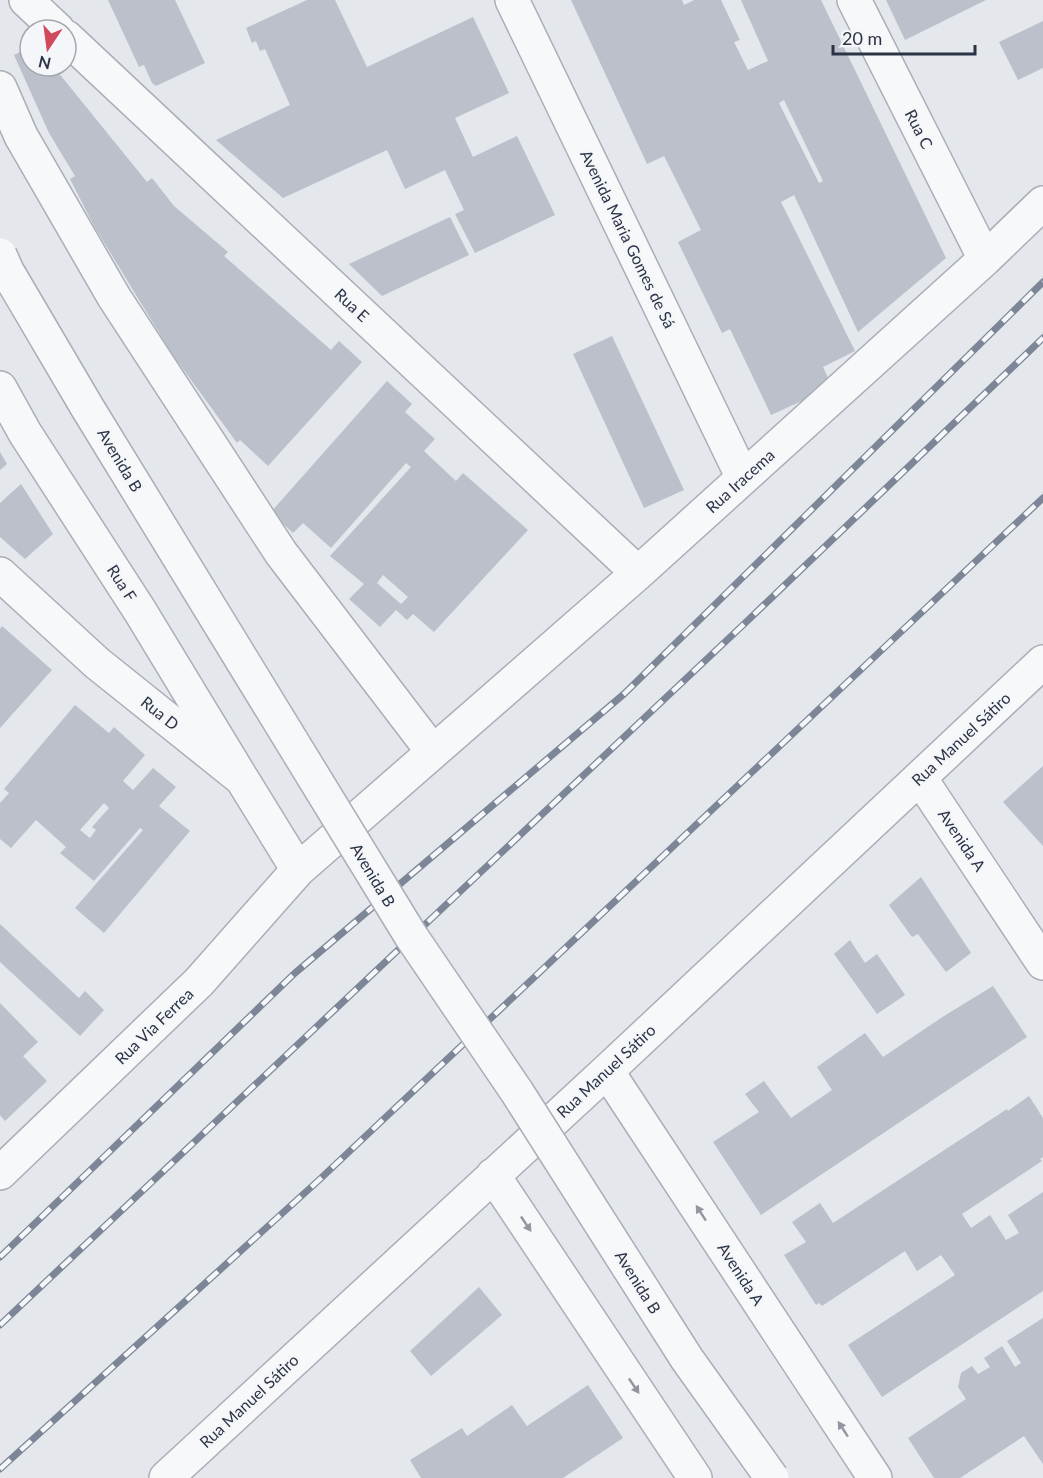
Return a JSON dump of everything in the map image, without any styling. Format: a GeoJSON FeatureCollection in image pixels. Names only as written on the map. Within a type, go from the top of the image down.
{"type":"FeatureCollection","features":[{"type":"Feature","properties":{"kind":"street"},"geometry":{"type":"LineString","coordinates":[[27,0],[46,18]]}},
{"type":"Feature","properties":{"kind":"street","name":"Avenida Maria Gomes de Sá"},"geometry":{"type":"LineString","coordinates":[[512,0],[743,478]]}},
{"type":"Feature","properties":{"kind":"street","name":"Rua C"},"geometry":{"type":"LineString","coordinates":[[854,0],[985,259]]}},
{"type":"Feature","properties":{"kind":"street","name":"Rua E"},"geometry":{"type":"LineString","coordinates":[[78,48],[638,573]]}},
{"type":"Feature","properties":{"kind":"street"},"geometry":{"type":"LineString","coordinates":[[0,88],[21,136],[114,297],[280,553],[433,752]]}},
{"type":"Feature","properties":{"kind":"street","name":"Rua Iracema"},"geometry":{"type":"LineString","coordinates":[[433,752],[638,573],[985,259],[1043,203]]}},
{"type":"Feature","properties":{"kind":"street","name":"Avenida B"},"geometry":{"type":"LineString","coordinates":[[0,255],[7,271],[93,417],[411,936],[516,1092],[687,1359],[772,1478]]}},
{"type":"Feature","properties":{"kind":"street","name":"Rua F"},"geometry":{"type":"LineString","coordinates":[[0,388],[25,433],[140,611],[242,779]]}},
{"type":"Feature","properties":{"kind":"street","name":"Rua D"},"geometry":{"type":"LineString","coordinates":[[0,574],[97,663],[242,779],[297,870]]}},
{"type":"Feature","properties":{"kind":"street","name":"Rua Manuel Sátiro"},"geometry":{"type":"LineString","coordinates":[[179,1474],[493,1175],[1043,662]]}},
{"type":"Feature","properties":{"kind":"street","name":"Rua Via Ferrea"},"geometry":{"type":"LineString","coordinates":[[0,1173],[199,982],[297,870],[433,752]]}},
{"type":"Feature","properties":{"kind":"street","name":"Avenida A"},"geometry":{"type":"LineString","coordinates":[[920,778],[1043,963]]}},
{"type":"Feature","properties":{"kind":"street","name":"Avenida A"},"geometry":{"type":"LineString","coordinates":[[607,1071],[875,1478]]}},
{"type":"Feature","properties":{"kind":"street"},"geometry":{"type":"LineString","coordinates":[[493,1175],[695,1478]]}},
{"type":"Feature","properties":{"kind":"building"},"geometry":{"type":"Polygon","coordinates":[[[108,0],[175,0],[205,63],[156,86],[152,83],[144,65],[139,67],[108,0]]]}},
{"type":"Feature","properties":{"kind":"building"},"geometry":{"type":"Polygon","coordinates":[[[307,0],[335,0],[367,67],[473,17],[509,93],[455,118],[473,157],[517,136],[555,215],[475,253],[455,214],[464,210],[445,170],[405,189],[387,150],[283,198],[216,140],[290,105],[265,49],[260,51],[256,41],[252,43],[246,28],[307,0]]]}},
{"type":"Feature","properties":{"kind":"building"},"geometry":{"type":"Polygon","coordinates":[[[571,0],[682,0],[684,5],[694,0],[721,0],[740,40],[734,42],[748,70],[768,61],[741,0],[821,0],[946,258],[858,332],[794,195],[781,202],[855,351],[823,367],[828,378],[814,389],[817,394],[771,415],[730,329],[722,333],[678,242],[701,230],[664,156],[647,164],[571,0]],[[784,100],[779,103],[819,183],[823,181],[784,100]]]}},
{"type":"Feature","properties":{"kind":"building"},"geometry":{"type":"Polygon","coordinates":[[[886,0],[986,0],[905,40],[886,0]]]}},
{"type":"Feature","properties":{"kind":"building"},"geometry":{"type":"Polygon","coordinates":[[[1043,21],[1043,68],[1018,80],[999,42],[1043,21]]]}},
{"type":"Feature","properties":{"kind":"building"},"geometry":{"type":"Polygon","coordinates":[[[24,78],[63,78],[147,182],[152,178],[174,206],[228,252],[224,256],[331,350],[339,341],[362,362],[268,466],[240,440],[237,443],[172,354],[94,226],[70,179],[75,176],[49,133],[24,78]]]}},
{"type":"Feature","properties":{"kind":"building"},"geometry":{"type":"Polygon","coordinates":[[[450,217],[469,255],[382,296],[349,264],[450,217]]]}},
{"type":"Feature","properties":{"kind":"building"},"geometry":{"type":"Polygon","coordinates":[[[612,336],[684,490],[644,508],[573,354],[612,336]]]}},
{"type":"Feature","properties":{"kind":"building"},"geometry":{"type":"Polygon","coordinates":[[[387,381],[412,404],[405,412],[435,439],[424,451],[456,481],[463,473],[528,530],[434,632],[413,614],[407,620],[396,610],[380,627],[349,599],[364,584],[330,556],[411,467],[406,463],[331,548],[303,523],[293,533],[271,512],[387,381]],[[383,575],[377,583],[401,604],[408,597],[383,575]]]}},
{"type":"Feature","properties":{"kind":"building"},"geometry":{"type":"Polygon","coordinates":[[[0,452],[7,464],[0,470],[0,452]]]}},
{"type":"Feature","properties":{"kind":"building"},"geometry":{"type":"Polygon","coordinates":[[[21,484],[53,534],[25,559],[0,537],[0,503],[21,484]]]}},
{"type":"Feature","properties":{"kind":"building"},"geometry":{"type":"Polygon","coordinates":[[[2,626],[52,670],[0,728],[0,629],[2,626]]]}},
{"type":"Feature","properties":{"kind":"building"},"geometry":{"type":"Polygon","coordinates":[[[75,705],[109,733],[114,727],[145,755],[123,781],[133,790],[153,768],[176,787],[159,806],[190,831],[104,933],[75,908],[143,830],[140,828],[94,881],[60,853],[66,847],[36,820],[11,848],[0,839],[0,803],[9,793],[4,789],[75,705]],[[104,803],[80,830],[90,838],[96,830],[92,827],[109,808],[104,803]]]}},
{"type":"Feature","properties":{"kind":"building"},"geometry":{"type":"Polygon","coordinates":[[[1043,766],[1043,846],[1003,802],[1043,766]]]}},
{"type":"Feature","properties":{"kind":"building"},"geometry":{"type":"Polygon","coordinates":[[[921,877],[971,953],[946,972],[918,934],[912,937],[889,905],[921,877]]]}},
{"type":"Feature","properties":{"kind":"building"},"geometry":{"type":"Polygon","coordinates":[[[0,924],[79,998],[85,991],[104,1010],[80,1036],[0,962],[0,924]]]}},
{"type":"Feature","properties":{"kind":"building"},"geometry":{"type":"Polygon","coordinates":[[[850,940],[865,963],[877,954],[905,995],[877,1014],[834,954],[850,940]]]}},
{"type":"Feature","properties":{"kind":"building"},"geometry":{"type":"Polygon","coordinates":[[[993,986],[1027,1037],[761,1215],[713,1142],[759,1112],[745,1094],[764,1081],[791,1118],[832,1090],[817,1067],[865,1033],[883,1057],[993,986]]]}},
{"type":"Feature","properties":{"kind":"building"},"geometry":{"type":"Polygon","coordinates":[[[0,1003],[38,1042],[23,1056],[47,1081],[5,1121],[0,1115],[0,1003]]]}},
{"type":"Feature","properties":{"kind":"building"},"geometry":{"type":"Polygon","coordinates":[[[1029,1096],[1043,1118],[1043,1157],[1040,1159],[1042,1161],[962,1214],[971,1228],[990,1215],[1006,1240],[1019,1233],[1008,1215],[1043,1192],[1043,1291],[882,1397],[848,1345],[955,1275],[941,1255],[917,1271],[905,1251],[822,1306],[819,1303],[816,1305],[784,1255],[806,1242],[792,1222],[820,1203],[833,1223],[1029,1096]]]}},
{"type":"Feature","properties":{"kind":"building"},"geometry":{"type":"Polygon","coordinates":[[[479,1287],[502,1315],[431,1376],[410,1351],[479,1287]]]}},
{"type":"Feature","properties":{"kind":"building"},"geometry":{"type":"Polygon","coordinates":[[[1043,1318],[1043,1464],[1024,1436],[960,1478],[934,1478],[908,1438],[966,1399],[958,1387],[961,1373],[972,1366],[978,1374],[990,1367],[984,1358],[1002,1346],[1015,1367],[1021,1363],[1007,1341],[1043,1318]]]}},
{"type":"Feature","properties":{"kind":"building"},"geometry":{"type":"Polygon","coordinates":[[[588,1385],[623,1438],[563,1478],[421,1478],[410,1460],[462,1428],[467,1436],[512,1405],[527,1426],[588,1385]]]}},
{"type":"Feature","properties":{"kind":"railway"},"geometry":{"type":"LineString","coordinates":[[0,1257],[295,973],[624,694],[1043,282]]}},
{"type":"Feature","properties":{"kind":"railway"},"geometry":{"type":"LineString","coordinates":[[0,1325],[743,625],[1043,338]]}},
{"type":"Feature","properties":{"kind":"railway"},"geometry":{"type":"LineString","coordinates":[[0,1469],[319,1180],[1043,498]]}}]}
